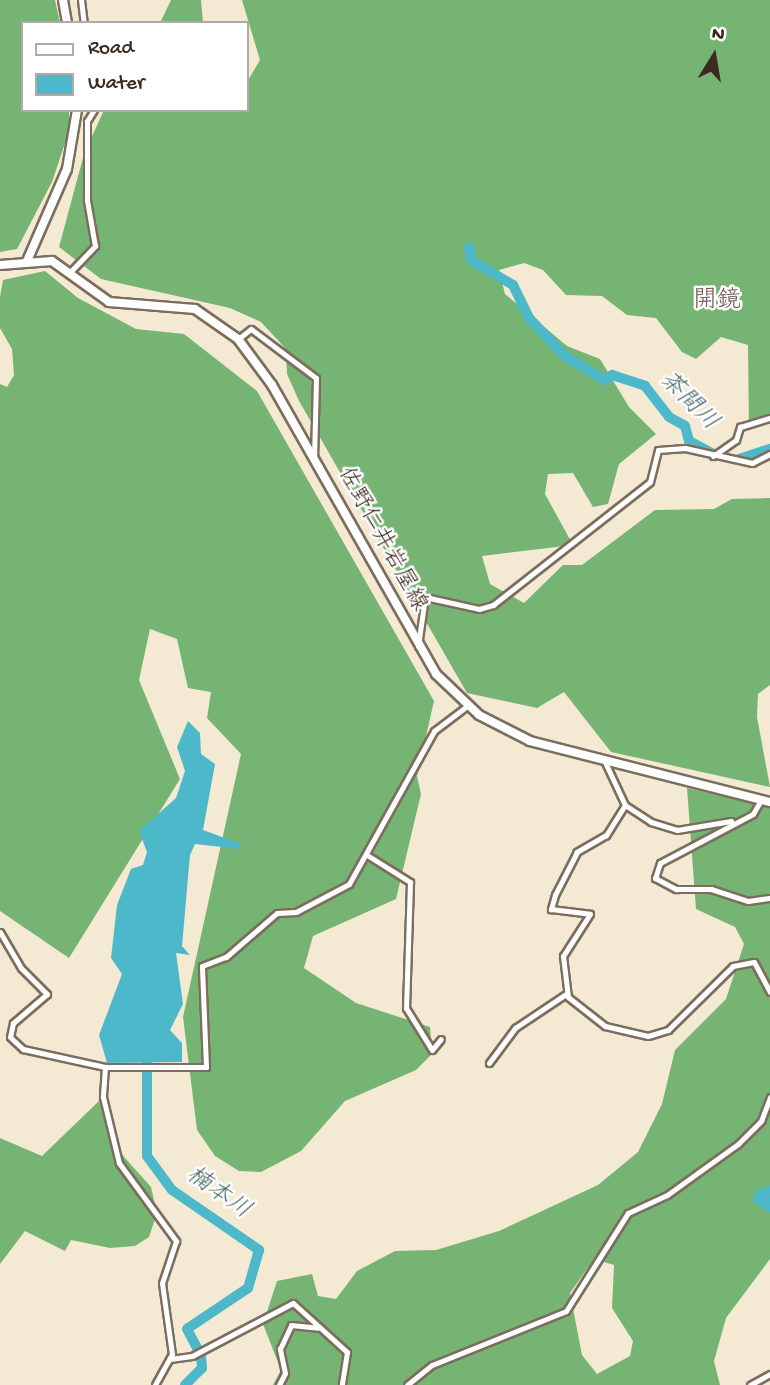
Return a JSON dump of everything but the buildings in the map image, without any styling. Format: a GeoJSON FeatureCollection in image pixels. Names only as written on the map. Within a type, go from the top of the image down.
{"type":"FeatureCollection","features":[{"type":"Feature","properties":{"kind":"main road"},"geometry":{"type":"LineString","coordinates":[[63,0],[67,21]]}},
{"type":"Feature","properties":{"kind":"main road"},"geometry":{"type":"LineString","coordinates":[[27,261],[67,169],[77,112]]}},
{"type":"Feature","properties":{"kind":"main road","name":"佐野仁井岩屋線"},"geometry":{"type":"LineString","coordinates":[[0,265],[27,261],[71,271],[109,302],[195,309],[238,338],[314,458],[418,646],[467,706],[530,741],[766,801]]}},
{"type":"Feature","properties":{"kind":"street"},"geometry":{"type":"LineString","coordinates":[[81,0],[84,21]]}},
{"type":"Feature","properties":{"kind":"street"},"geometry":{"type":"LineString","coordinates":[[71,271],[95,246],[87,200],[92,142],[87,121],[92,112]]}},
{"type":"Feature","properties":{"kind":"street"},"geometry":{"type":"LineString","coordinates":[[238,338],[251,329],[316,378],[314,458]]}},
{"type":"Feature","properties":{"kind":"street"},"geometry":{"type":"LineString","coordinates":[[715,454],[736,440],[740,427],[770,418]]}},
{"type":"Feature","properties":{"kind":"street"},"geometry":{"type":"LineString","coordinates":[[418,646],[425,597],[479,609],[494,606],[650,482],[658,450],[715,454],[752,463],[770,454]]}},
{"type":"Feature","properties":{"kind":"street"},"geometry":{"type":"LineString","coordinates":[[0,932],[21,968],[47,994],[13,1023],[15,1044],[105,1067],[206,1067],[202,966],[226,957],[277,913],[296,912],[346,886],[367,855],[434,730],[467,706]]}},
{"type":"Feature","properties":{"kind":"street"},"geometry":{"type":"LineString","coordinates":[[604,760],[625,805],[677,830],[738,820]]}},
{"type":"Feature","properties":{"kind":"street"},"geometry":{"type":"LineString","coordinates":[[766,801],[753,814],[660,863],[654,878],[676,889],[711,889],[748,901],[769,898]]}},
{"type":"Feature","properties":{"kind":"street"},"geometry":{"type":"LineString","coordinates":[[625,805],[606,835],[577,852],[555,895],[551,909],[590,914],[562,956],[566,994],[605,1026],[648,1036],[668,1030],[733,966],[754,962],[770,992]]}},
{"type":"Feature","properties":{"kind":"street"},"geometry":{"type":"LineString","coordinates":[[367,855],[410,882],[406,1008],[432,1050],[441,1039]]}},
{"type":"Feature","properties":{"kind":"street"},"geometry":{"type":"LineString","coordinates":[[489,1063],[523,1021],[566,994]]}},
{"type":"Feature","properties":{"kind":"street"},"geometry":{"type":"LineString","coordinates":[[105,1067],[103,1097],[120,1163],[176,1241],[162,1283],[170,1359],[155,1385]]}},
{"type":"Feature","properties":{"kind":"street"},"geometry":{"type":"LineString","coordinates":[[407,1385],[432,1365],[566,1311],[628,1213],[667,1195],[738,1144],[761,1121],[770,1097]]}},
{"type":"Feature","properties":{"kind":"street"},"geometry":{"type":"LineString","coordinates":[[170,1359],[192,1356],[293,1303],[303,1306],[318,1328],[350,1358],[342,1385]]}},
{"type":"Feature","properties":{"kind":"street"},"geometry":{"type":"LineString","coordinates":[[279,1385],[285,1373],[280,1349],[291,1325],[318,1328]]}},
{"type":"Feature","properties":{"kind":"street"},"geometry":{"type":"LineString","coordinates":[[750,1385],[770,1374]]}},
{"type":"Feature","properties":{"kind":"green space"},"geometry":{"type":"Polygon","coordinates":[[[0,0],[55,0],[60,21],[21,21],[21,112],[69,112],[69,131],[52,182],[17,249],[0,252],[0,0]]]}},
{"type":"Feature","properties":{"kind":"green space"},"geometry":{"type":"Polygon","coordinates":[[[171,0],[201,0],[203,21],[161,21],[171,0]]]}},
{"type":"Feature","properties":{"kind":"green space"},"geometry":{"type":"Polygon","coordinates":[[[242,0],[770,0],[770,416],[749,430],[748,345],[721,337],[696,359],[682,352],[656,318],[627,315],[602,296],[566,295],[543,270],[524,263],[499,270],[505,294],[567,346],[600,359],[629,407],[656,434],[619,464],[608,504],[593,507],[573,473],[548,474],[545,494],[573,545],[482,556],[490,584],[524,603],[563,565],[582,565],[655,510],[714,509],[732,499],[770,498],[770,685],[758,694],[757,717],[770,787],[611,752],[564,692],[537,708],[467,693],[299,401],[287,374],[286,349],[261,322],[230,308],[101,279],[59,247],[84,154],[103,112],[248,112],[248,80],[260,60],[242,0]]]}},
{"type":"Feature","properties":{"kind":"green space"},"geometry":{"type":"Polygon","coordinates":[[[45,271],[78,298],[136,329],[184,334],[257,391],[434,701],[417,776],[421,794],[396,899],[313,936],[304,968],[356,1003],[430,1027],[432,1054],[416,1070],[345,1101],[301,1151],[261,1172],[239,1171],[215,1156],[197,1130],[183,1017],[241,754],[207,718],[211,692],[188,688],[177,639],[150,629],[139,680],[180,779],[69,958],[0,911],[0,384],[7,387],[14,375],[12,349],[0,328],[0,297],[3,280],[45,271]]]}},
{"type":"Feature","properties":{"kind":"green space"},"geometry":{"type":"Polygon","coordinates":[[[687,788],[770,807],[770,1259],[726,1318],[714,1361],[720,1385],[273,1385],[281,1370],[263,1324],[277,1281],[312,1274],[318,1296],[336,1299],[357,1271],[395,1251],[436,1250],[499,1231],[598,1185],[638,1152],[662,1104],[675,1050],[726,999],[744,944],[735,927],[696,909],[687,788]],[[594,1259],[570,1293],[582,1355],[597,1374],[630,1356],[633,1341],[612,1308],[614,1265],[594,1259]]]}},
{"type":"Feature","properties":{"kind":"green space"},"geometry":{"type":"Polygon","coordinates":[[[99,1101],[117,1149],[151,1187],[157,1213],[149,1237],[135,1246],[110,1248],[71,1240],[65,1251],[25,1231],[0,1264],[0,1138],[42,1156],[99,1101]]]}},
{"type":"Feature","properties":{"kind":"water"},"geometry":{"type":"Polygon","coordinates":[[[188,721],[200,733],[201,754],[215,764],[203,830],[241,844],[240,849],[195,844],[190,855],[182,946],[190,955],[176,953],[183,1004],[170,1030],[182,1043],[182,1062],[107,1063],[99,1035],[122,974],[111,958],[117,905],[131,869],[143,865],[147,852],[139,831],[176,798],[185,771],[177,747],[188,721]]]}},
{"type":"Feature","properties":{"kind":"water"},"geometry":{"type":"Polygon","coordinates":[[[770,1185],[770,1213],[753,1202],[755,1192],[770,1185]]]}},
{"type":"Feature","properties":{"kind":"waterway","name":"茶間川"},"geometry":{"type":"LineString","coordinates":[[469,247],[471,260],[513,285],[529,318],[565,356],[605,380],[612,375],[645,386],[669,417],[685,426],[689,441],[713,454]]}},
{"type":"Feature","properties":{"kind":"waterway","name":"茶間川"},"geometry":{"type":"LineString","coordinates":[[739,459],[770,449]]}},
{"type":"Feature","properties":{"kind":"waterway","name":"楠本川"},"geometry":{"type":"LineString","coordinates":[[147,1057],[147,1156],[172,1190],[259,1250],[248,1288],[187,1329],[197,1348]]}},
{"type":"Feature","properties":{"kind":"waterway","name":"楠本川"},"geometry":{"type":"LineString","coordinates":[[185,1385],[202,1368],[201,1357]]}},
{"type":"Feature","properties":{"kind":"district","name":"開鏡"},"geometry":{"type":"Point","coordinates":[717,302]}}]}
